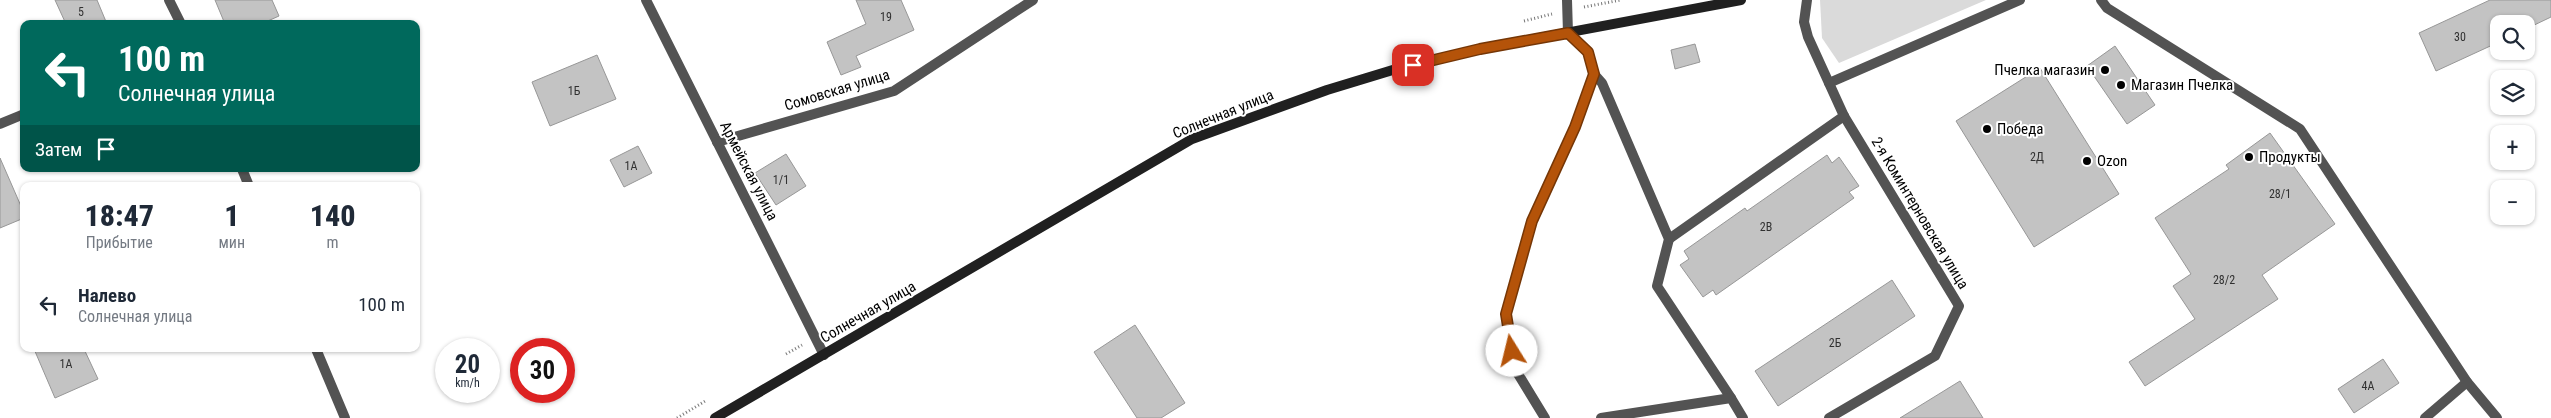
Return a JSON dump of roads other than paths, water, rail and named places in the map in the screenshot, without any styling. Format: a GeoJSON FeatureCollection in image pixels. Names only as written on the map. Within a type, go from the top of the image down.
{"type":"FeatureCollection","features":[{"type":"Feature","properties":{"kind":"street"},"geometry":{"type":"LineString","coordinates":[[170,0],[178,20]]}},
{"type":"Feature","properties":{"kind":"street","name":"Армейская улица"},"geometry":{"type":"LineString","coordinates":[[646,0],[824,355]]}},
{"type":"Feature","properties":{"kind":"street","name":"Сомовская улица"},"geometry":{"type":"LineString","coordinates":[[718,142],[894,91],[1033,0]]}},
{"type":"Feature","properties":{"kind":"street"},"geometry":{"type":"LineString","coordinates":[[1567,0],[1568,33],[1588,52],[1594,74],[1602,83],[1669,239],[1657,286],[1743,418]]}},
{"type":"Feature","properties":{"kind":"street","name":"Солнечная улица"},"geometry":{"type":"LineString","coordinates":[[715,418],[1192,139],[1326,90],[1396,69],[1480,49],[1741,0]]}},
{"type":"Feature","properties":{"kind":"street","name":"2-я Коминтерновская улица"},"geometry":{"type":"LineString","coordinates":[[1807,0],[1804,22],[1808,37],[1844,116],[1959,306],[1935,356],[1829,418]]}},
{"type":"Feature","properties":{"kind":"street"},"geometry":{"type":"LineString","coordinates":[[1829,83],[2020,0]]}},
{"type":"Feature","properties":{"kind":"street"},"geometry":{"type":"LineString","coordinates":[[2101,0],[2107,8],[2300,129],[2467,382],[2497,418]]}},
{"type":"Feature","properties":{"kind":"street"},"geometry":{"type":"LineString","coordinates":[[1545,418],[1516,369],[1506,314],[1532,221],[1575,127],[1594,74]]}},
{"type":"Feature","properties":{"kind":"street"},"geometry":{"type":"LineString","coordinates":[[0,124],[20,116]]}},
{"type":"Feature","properties":{"kind":"street"},"geometry":{"type":"LineString","coordinates":[[1669,239],[1844,116]]}},
{"type":"Feature","properties":{"kind":"street"},"geometry":{"type":"LineString","coordinates":[[317,352],[345,418]]}},
{"type":"Feature","properties":{"kind":"street"},"geometry":{"type":"LineString","coordinates":[[2425,418],[2467,382]]}},
{"type":"Feature","properties":{"kind":"street"},"geometry":{"type":"LineString","coordinates":[[1601,418],[1731,398]]}},
{"type":"Feature","properties":{"kind":"place","name":"Пчелка магазин"},"geometry":{"type":"Point","coordinates":[2105,70]}},
{"type":"Feature","properties":{"kind":"place","name":"Магазин Пчелка"},"geometry":{"type":"Point","coordinates":[2121,85]}},
{"type":"Feature","properties":{"kind":"place","name":"Победа"},"geometry":{"type":"Point","coordinates":[1987,129]}},
{"type":"Feature","properties":{"kind":"place","name":"Продукты"},"geometry":{"type":"Point","coordinates":[2249,157]}},
{"type":"Feature","properties":{"kind":"place","name":"Ozon"},"geometry":{"type":"Point","coordinates":[2087,161]}}]}
